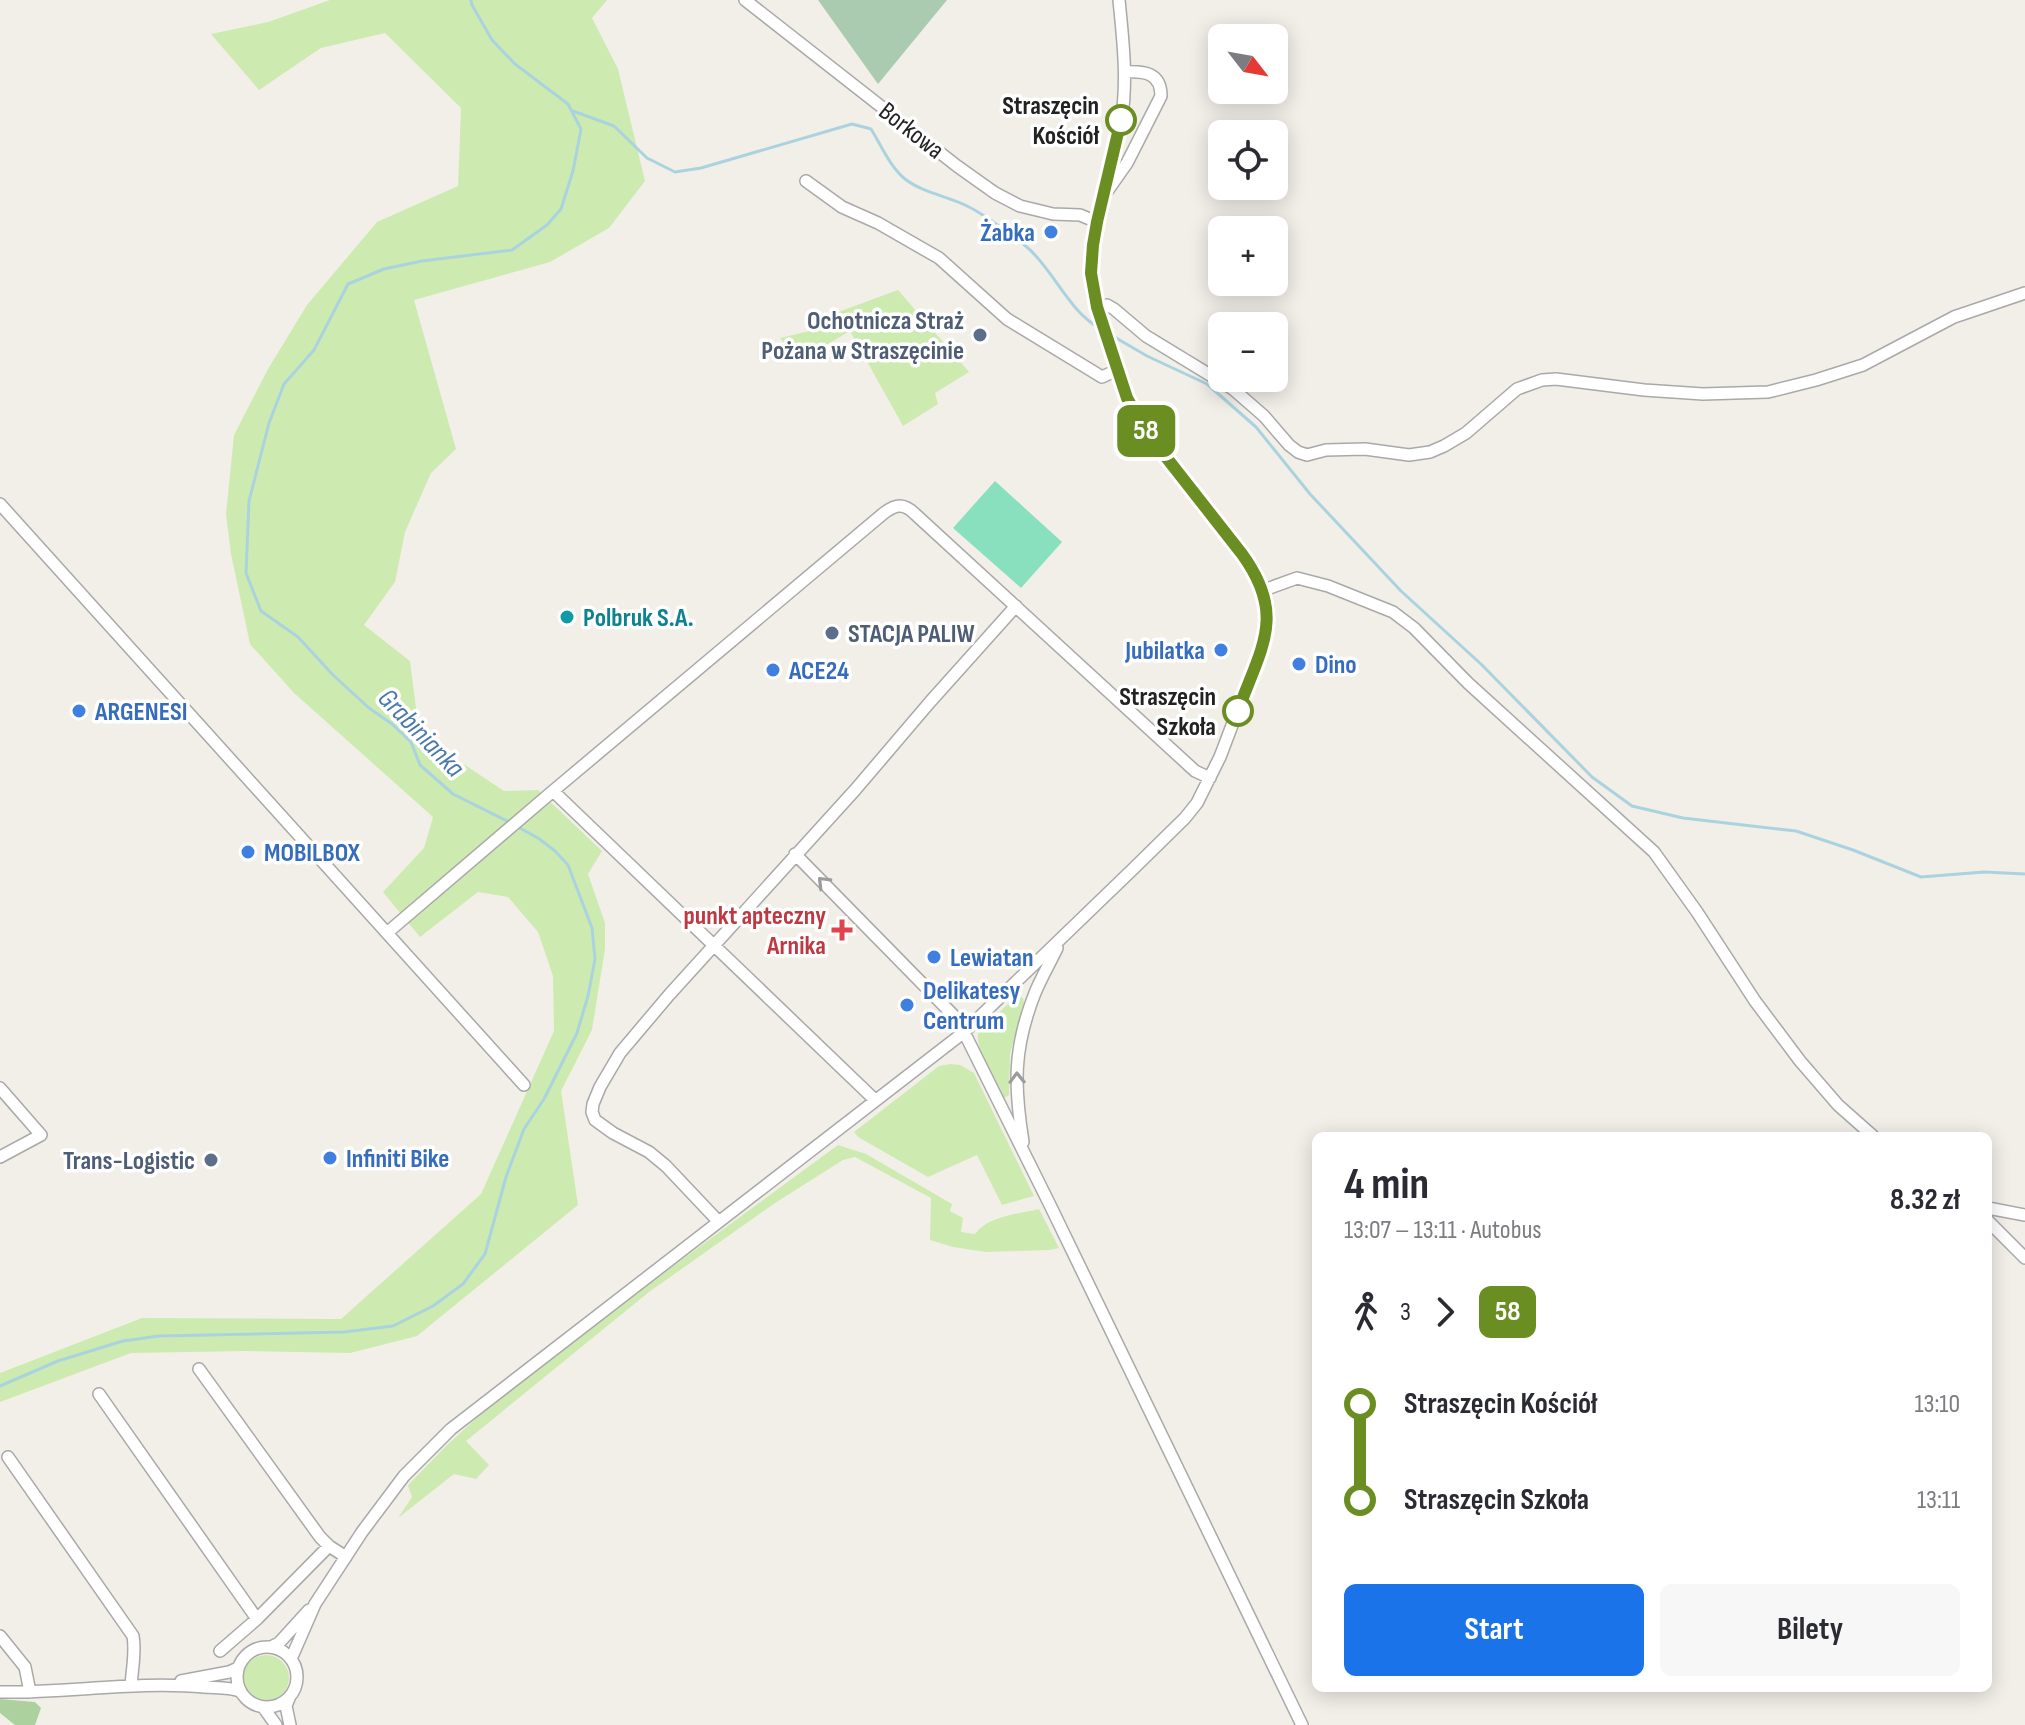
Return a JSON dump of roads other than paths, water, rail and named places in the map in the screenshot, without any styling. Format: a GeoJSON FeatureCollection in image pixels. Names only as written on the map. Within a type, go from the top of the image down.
{"type":"FeatureCollection","features":[{"type":"Feature","properties":{"kind":"street","name":"Borkowa"},"geometry":{"type":"LineString","coordinates":[[745,0],[995,193],[1020,206],[1053,214],[1080,215],[1097,222]]}},
{"type":"Feature","properties":{"kind":"street"},"geometry":{"type":"LineString","coordinates":[[271,1647],[279,1643],[315,1604],[388,1496],[423,1455],[451,1429],[963,1033],[1185,818],[1201,798],[1264,639],[1268,618],[1264,590],[1255,572],[1144,429],[1127,398],[1099,312],[1091,273],[1093,245],[1121,120],[1125,72],[1119,0]]}},
{"type":"Feature","properties":{"kind":"street"},"geometry":{"type":"LineString","coordinates":[[1103,197],[1127,163],[1161,96],[1160,86],[1153,76],[1142,72],[1125,72]]}},
{"type":"Feature","properties":{"kind":"street"},"geometry":{"type":"LineString","coordinates":[[806,181],[842,207],[878,223],[939,258],[1015,325],[1102,377],[1117,368]]}},
{"type":"Feature","properties":{"kind":"street"},"geometry":{"type":"LineString","coordinates":[[1099,312],[1107,305],[1114,309],[1146,336],[1233,389],[1298,452],[1307,455],[1326,450],[1365,449],[1409,455],[1444,446],[1466,433],[1517,389],[1542,380],[1703,394],[1768,392],[1863,365],[1954,317],[2025,293]]}},
{"type":"Feature","properties":{"kind":"street"},"geometry":{"type":"LineString","coordinates":[[0,504],[524,1085]]}},
{"type":"Feature","properties":{"kind":"street"},"geometry":{"type":"LineString","coordinates":[[388,932],[893,506],[909,508],[1195,771],[1210,778]]}},
{"type":"Feature","properties":{"kind":"street"},"geometry":{"type":"LineString","coordinates":[[1264,590],[1297,578],[1383,608],[1414,628],[1468,683],[1654,852],[1755,1001],[1800,1061],[1838,1105],[1868,1132]]}},
{"type":"Feature","properties":{"kind":"street"},"geometry":{"type":"LineString","coordinates":[[718,1221],[649,1152],[595,1120],[593,1104],[600,1087],[620,1053],[1016,606]]}},
{"type":"Feature","properties":{"kind":"street"},"geometry":{"type":"LineString","coordinates":[[553,791],[875,1100]]}},
{"type":"Feature","properties":{"kind":"street"},"geometry":{"type":"LineString","coordinates":[[795,854],[958,1020],[1302,1725]]}},
{"type":"Feature","properties":{"kind":"street"},"geometry":{"type":"LineString","coordinates":[[1025,1155],[1017,1106],[1018,1048],[1022,1027],[1036,991],[1061,939]]}},
{"type":"Feature","properties":{"kind":"street"},"geometry":{"type":"LineString","coordinates":[[0,1088],[41,1135],[0,1157]]}},
{"type":"Feature","properties":{"kind":"street"},"geometry":{"type":"LineString","coordinates":[[1992,1209],[2025,1215]]}},
{"type":"Feature","properties":{"kind":"street"},"geometry":{"type":"LineString","coordinates":[[1992,1225],[2025,1258]]}},
{"type":"Feature","properties":{"kind":"street"},"geometry":{"type":"LineString","coordinates":[[199,1369],[320,1537],[346,1557]]}},
{"type":"Feature","properties":{"kind":"street"},"geometry":{"type":"LineString","coordinates":[[99,1394],[257,1619]]}},
{"type":"Feature","properties":{"kind":"street"},"geometry":{"type":"LineString","coordinates":[[8,1457],[133,1636],[135,1647],[131,1686]]}},
{"type":"Feature","properties":{"kind":"street"},"geometry":{"type":"LineString","coordinates":[[220,1651],[257,1619],[329,1546]]}},
{"type":"Feature","properties":{"kind":"street"},"geometry":{"type":"LineString","coordinates":[[291,1659],[315,1604]]}},
{"type":"Feature","properties":{"kind":"street"},"geometry":{"type":"LineString","coordinates":[[0,1636],[25,1667],[30,1692]]}},
{"type":"Feature","properties":{"kind":"street"},"geometry":{"type":"LineString","coordinates":[[290,1696],[278,1705],[263,1707],[246,1699],[240,1691],[237,1676],[243,1658],[261,1647],[271,1647],[279,1649],[291,1659],[297,1678],[295,1688],[286,1706],[290,1725]]}},
{"type":"Feature","properties":{"kind":"street"},"geometry":{"type":"LineString","coordinates":[[169,1684],[238,1668]]}},
{"type":"Feature","properties":{"kind":"street"},"geometry":{"type":"LineString","coordinates":[[0,1692],[169,1684],[240,1691]]}},
{"type":"Feature","properties":{"kind":"street"},"geometry":{"type":"LineString","coordinates":[[263,1707],[276,1725]]}},
{"type":"Feature","properties":{"kind":"waterway","name":"Grabinianka"},"geometry":{"type":"LineString","coordinates":[[471,0],[492,40],[515,64],[568,104],[581,129],[573,171],[561,209],[547,225],[512,250],[422,261],[384,269],[348,284],[314,350],[284,384],[269,423],[249,501],[246,573],[261,611],[298,637],[333,675],[411,742],[420,765],[453,794],[511,823]]}},
{"type":"Feature","properties":{"kind":"waterway"},"geometry":{"type":"LineString","coordinates":[[573,111],[614,126],[647,158],[675,172],[701,168],[852,124],[871,129],[890,162],[905,179],[919,188],[973,209],[1015,237],[1038,258],[1079,312],[1101,329]]}},
{"type":"Feature","properties":{"kind":"waterway"},"geometry":{"type":"LineString","coordinates":[[1111,335],[1207,384],[1256,427],[1310,494],[1401,591],[1482,665],[1592,777],[1632,806],[1683,818],[1796,831],[1921,877],[1984,872],[2025,874]]}},
{"type":"Feature","properties":{"kind":"waterway","name":"Grabinianka"},"geometry":{"type":"LineString","coordinates":[[0,1386],[58,1361],[123,1341],[159,1336],[344,1332],[393,1326],[433,1306],[463,1284],[485,1254],[506,1177],[524,1129],[544,1099],[577,1033],[595,959],[592,928],[568,865],[538,838],[518,827]]}},
{"type":"Feature","properties":{"kind":"place","name":"Straszęcin Kościół"},"geometry":{"type":"Point","coordinates":[1121,120]}},
{"type":"Feature","properties":{"kind":"place","name":"Żabka"},"geometry":{"type":"Point","coordinates":[1051,232]}},
{"type":"Feature","properties":{"kind":"place","name":"Ochotnicza Straż Pożana w Straszęcinie"},"geometry":{"type":"Point","coordinates":[980,335]}},
{"type":"Feature","properties":{"kind":"place","name":"Polbruk S.A."},"geometry":{"type":"Point","coordinates":[567,617]}},
{"type":"Feature","properties":{"kind":"place","name":"STACJA PALIW"},"geometry":{"type":"Point","coordinates":[832,633]}},
{"type":"Feature","properties":{"kind":"place","name":"Jubilatka"},"geometry":{"type":"Point","coordinates":[1221,650]}},
{"type":"Feature","properties":{"kind":"place","name":"Dino"},"geometry":{"type":"Point","coordinates":[1299,664]}},
{"type":"Feature","properties":{"kind":"place","name":"ACE24"},"geometry":{"type":"Point","coordinates":[773,670]}},
{"type":"Feature","properties":{"kind":"place","name":"ARGENESI"},"geometry":{"type":"Point","coordinates":[79,711]}},
{"type":"Feature","properties":{"kind":"place","name":"Straszęcin Szkoła"},"geometry":{"type":"Point","coordinates":[1238,711]}},
{"type":"Feature","properties":{"kind":"place","name":"MOBILBOX"},"geometry":{"type":"Point","coordinates":[248,852]}},
{"type":"Feature","properties":{"kind":"place","name":"punkt apteczny Arnika"},"geometry":{"type":"Point","coordinates":[842,930]}},
{"type":"Feature","properties":{"kind":"place","name":"Lewiatan"},"geometry":{"type":"Point","coordinates":[934,957]}},
{"type":"Feature","properties":{"kind":"place","name":"Delikatesy Centrum"},"geometry":{"type":"Point","coordinates":[907,1005]}},
{"type":"Feature","properties":{"kind":"place","name":"Infiniti Bike"},"geometry":{"type":"Point","coordinates":[330,1158]}},
{"type":"Feature","properties":{"kind":"place","name":"Trans-Logistic"},"geometry":{"type":"Point","coordinates":[211,1160]}}]}
